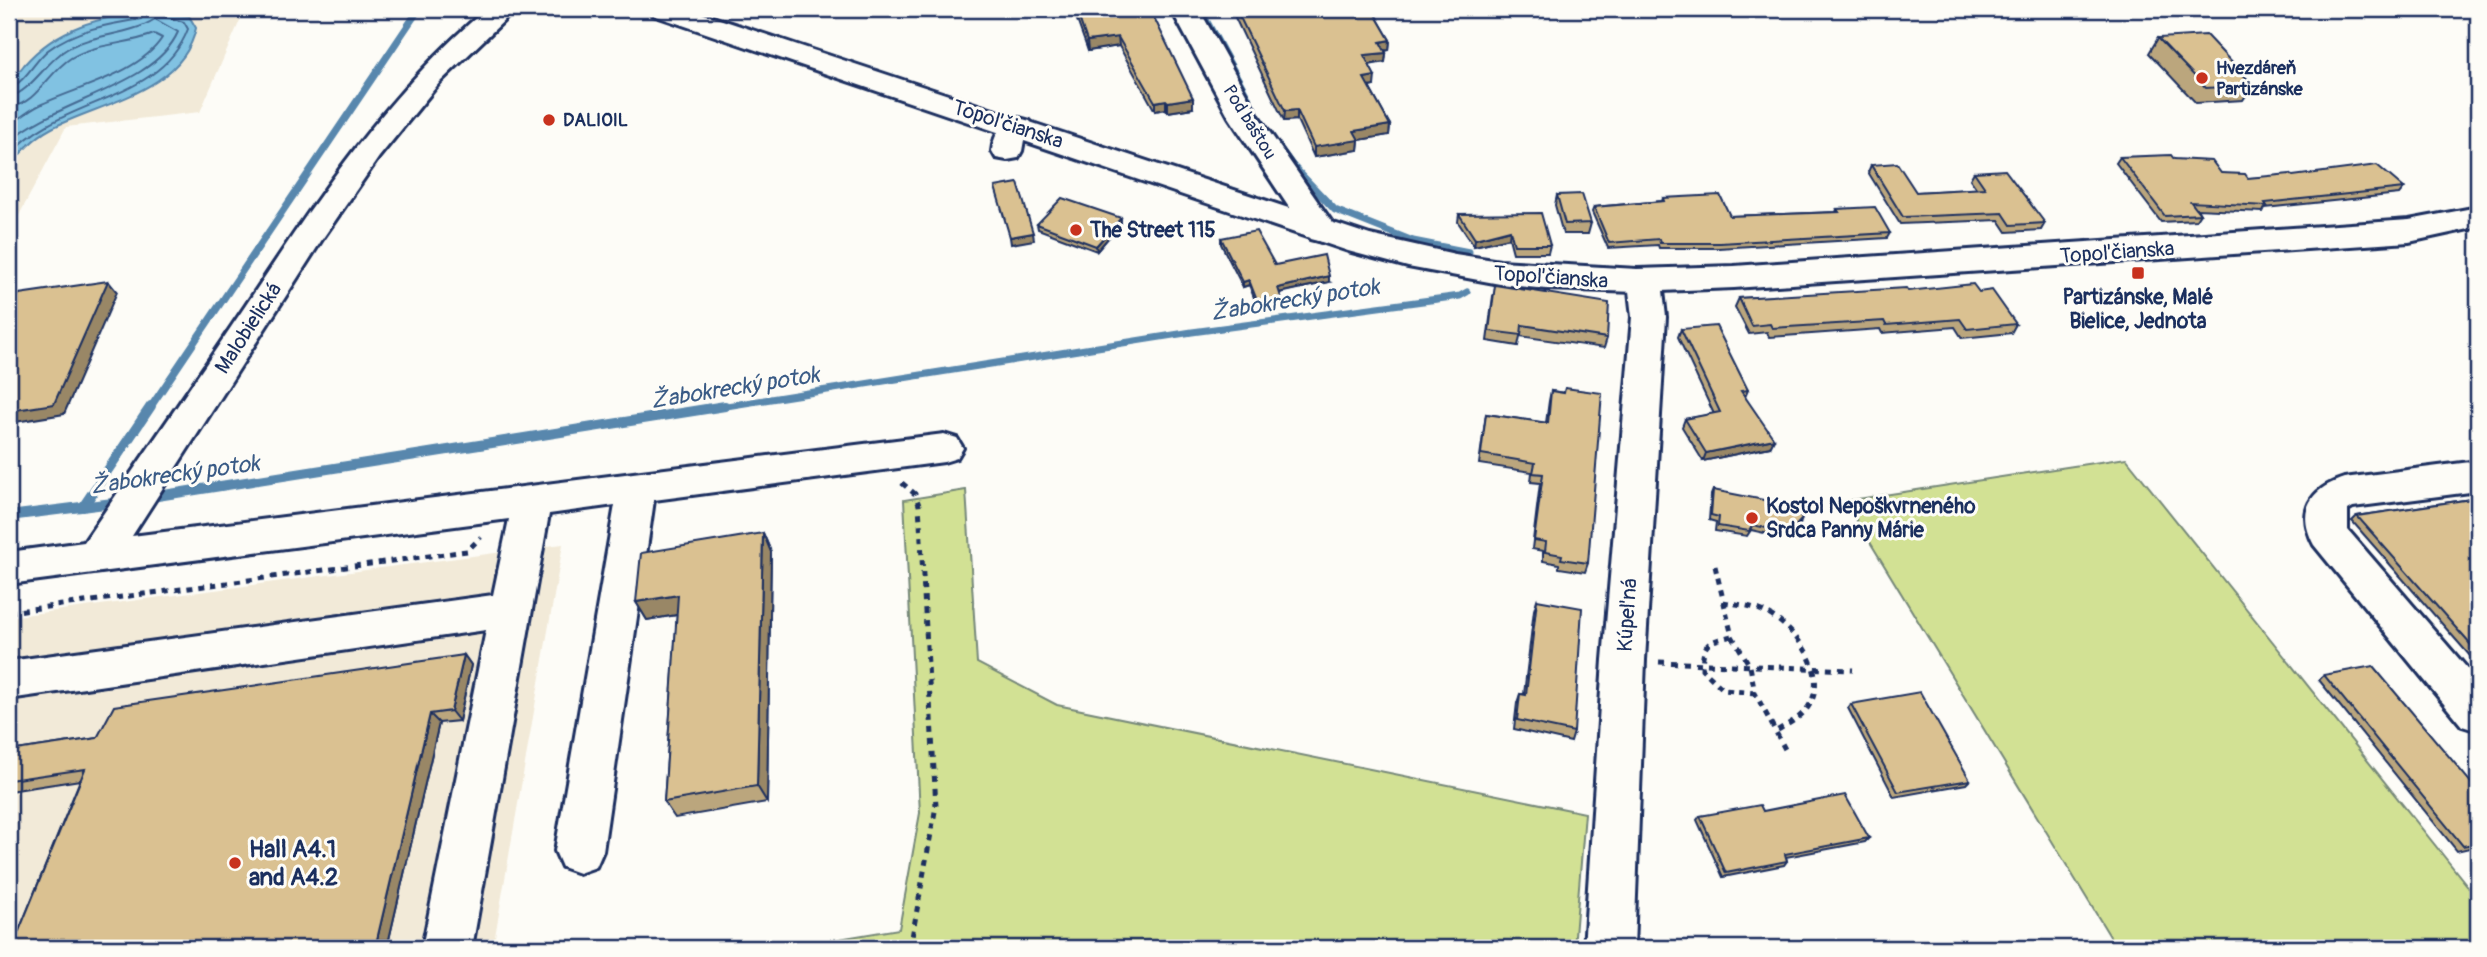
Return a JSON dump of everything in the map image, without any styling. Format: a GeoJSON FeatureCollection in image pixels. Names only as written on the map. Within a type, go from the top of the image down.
{"type":"FeatureCollection","features":[{"type":"Feature","properties":{"kind":"main road","name":"Malobielická"},"geometry":{"type":"LineString","coordinates":[[97,556],[330,202],[403,103],[496,9]]}},
{"type":"Feature","properties":{"kind":"main road","name":"Topoľčianska"},"geometry":{"type":"LineString","coordinates":[[663,9],[1013,139],[1404,256],[1469,270],[1553,279],[1646,282],[2409,231],[2478,217]]}},
{"type":"Feature","properties":{"kind":"main road","name":"Pod baštou"},"geometry":{"type":"LineString","coordinates":[[1185,9],[1244,117],[1322,231]]}},
{"type":"Feature","properties":{"kind":"main road","name":"Kúpeľná"},"geometry":{"type":"LineString","coordinates":[[1609,948],[1624,660],[1650,317],[1646,282]]}},
{"type":"Feature","properties":{"kind":"main road"},"geometry":{"type":"LineString","coordinates":[[9,568],[944,448]]}},
{"type":"Feature","properties":{"kind":"main road"},"geometry":{"type":"LineString","coordinates":[[2478,476],[2344,493],[2328,503],[2328,534],[2478,712]]}},
{"type":"Feature","properties":{"kind":"main road"},"geometry":{"type":"LineString","coordinates":[[579,851],[634,510],[635,488]]}},
{"type":"Feature","properties":{"kind":"main road"},"geometry":{"type":"LineString","coordinates":[[447,948],[532,500]]}},
{"type":"Feature","properties":{"kind":"main road"},"geometry":{"type":"LineString","coordinates":[[9,680],[513,609]]}},
{"type":"Feature","properties":{"kind":"path"},"geometry":{"type":"LineString","coordinates":[[894,480],[915,494],[919,505],[936,806],[910,948]]}},
{"type":"Feature","properties":{"kind":"path"},"geometry":{"type":"LineString","coordinates":[[9,612],[467,551],[487,532]]}},
{"type":"Feature","properties":{"kind":"path"},"geometry":{"type":"LineString","coordinates":[[1715,566],[1732,636],[1750,666],[1755,693],[1787,753]]}},
{"type":"Feature","properties":{"kind":"path"},"geometry":{"type":"LineString","coordinates":[[1723,602],[1764,611],[1789,628],[1807,652],[1814,668],[1815,690],[1807,709],[1776,732]]}},
{"type":"Feature","properties":{"kind":"path"},"geometry":{"type":"LineString","coordinates":[[1732,636],[1710,641],[1703,650],[1702,669],[1711,682],[1727,693],[1755,693]]}},
{"type":"Feature","properties":{"kind":"path"},"geometry":{"type":"LineString","coordinates":[[1624,660],[1853,670]]}},
{"type":"Feature","properties":{"kind":"shaded area"},"geometry":{"type":"Polygon","coordinates":[[[9,9],[245,9],[200,112],[66,127],[9,234],[9,9]]]}},
{"type":"Feature","properties":{"kind":"shaded area"},"geometry":{"type":"Polygon","coordinates":[[[563,544],[493,948],[9,948],[9,617],[563,544]]]}},
{"type":"Feature","properties":{"kind":"green space"},"geometry":{"type":"Polygon","coordinates":[[[2126,458],[2478,899],[2478,948],[2117,948],[1845,501],[2126,458]]]}},
{"type":"Feature","properties":{"kind":"green space"},"geometry":{"type":"Polygon","coordinates":[[[966,490],[977,663],[1057,705],[1585,813],[1574,948],[785,948],[899,929],[920,813],[904,500],[966,490]]]}},
{"type":"Feature","properties":{"kind":"water"},"geometry":{"type":"Polygon","coordinates":[[[149,11],[189,16],[196,28],[188,49],[175,67],[137,92],[45,132],[18,156],[9,168],[9,87],[24,65],[51,41],[80,26],[149,11]]]}},
{"type":"Feature","properties":{"kind":"building"},"geometry":{"type":"Polygon","coordinates":[[[1076,9],[1150,9],[1193,98],[1155,102],[1118,37],[1087,41],[1076,9]]]}},
{"type":"Feature","properties":{"kind":"building"},"geometry":{"type":"Polygon","coordinates":[[[1236,9],[1372,9],[1390,40],[1380,42],[1386,53],[1364,55],[1375,76],[1364,78],[1390,125],[1354,131],[1359,140],[1314,147],[1297,110],[1285,111],[1236,9]]]}},
{"type":"Feature","properties":{"kind":"building"},"geometry":{"type":"Polygon","coordinates":[[[2206,35],[2253,85],[2206,88],[2158,38],[2206,35]]]}},
{"type":"Feature","properties":{"kind":"building"},"geometry":{"type":"Polygon","coordinates":[[[2171,155],[2174,159],[2212,161],[2221,173],[2245,174],[2248,178],[2290,174],[2293,176],[2377,165],[2404,188],[2265,203],[2267,206],[2191,202],[2200,214],[2165,216],[2120,157],[2171,155]]]}},
{"type":"Feature","properties":{"kind":"building"},"geometry":{"type":"Polygon","coordinates":[[[1897,163],[1916,192],[1985,188],[1974,172],[2005,170],[2045,223],[2011,225],[2003,213],[1903,217],[1871,165],[1897,163]]]}},
{"type":"Feature","properties":{"kind":"building"},"geometry":{"type":"Polygon","coordinates":[[[1018,183],[1033,233],[1010,237],[995,187],[1018,183]]]}},
{"type":"Feature","properties":{"kind":"building"},"geometry":{"type":"Polygon","coordinates":[[[1582,194],[1591,223],[1565,224],[1557,195],[1582,194]]]}},
{"type":"Feature","properties":{"kind":"building"},"geometry":{"type":"Polygon","coordinates":[[[1720,195],[1730,216],[1839,212],[1837,209],[1875,207],[1890,233],[1720,243],[1660,243],[1659,239],[1609,243],[1594,207],[1664,201],[1663,198],[1720,195]]]}},
{"type":"Feature","properties":{"kind":"building","name":"The Street 115"},"geometry":{"type":"Polygon","coordinates":[[[1062,198],[1121,218],[1096,246],[1037,224],[1062,198]]]}},
{"type":"Feature","properties":{"kind":"building"},"geometry":{"type":"Polygon","coordinates":[[[1541,213],[1550,245],[1514,245],[1510,230],[1475,239],[1459,214],[1541,213]]]}},
{"type":"Feature","properties":{"kind":"building"},"geometry":{"type":"Polygon","coordinates":[[[1256,231],[1275,265],[1324,255],[1329,276],[1278,288],[1282,300],[1258,303],[1249,280],[1243,282],[1221,238],[1256,231]]]}},
{"type":"Feature","properties":{"kind":"building"},"geometry":{"type":"Polygon","coordinates":[[[108,281],[54,404],[9,411],[9,313],[19,294],[108,281]]]}},
{"type":"Feature","properties":{"kind":"building"},"geometry":{"type":"Polygon","coordinates":[[[1973,284],[1979,292],[1992,290],[2016,324],[1967,329],[1960,319],[1886,325],[1884,321],[1772,328],[1770,324],[1752,326],[1739,298],[1906,288],[1908,291],[1973,284]]]}},
{"type":"Feature","properties":{"kind":"building"},"geometry":{"type":"Polygon","coordinates":[[[1495,285],[1609,303],[1607,338],[1522,325],[1521,335],[1489,331],[1495,285]]]}},
{"type":"Feature","properties":{"kind":"building"},"geometry":{"type":"Polygon","coordinates":[[[1716,326],[1748,390],[1741,391],[1774,439],[1706,453],[1685,419],[1720,412],[1681,329],[1716,326]]]}},
{"type":"Feature","properties":{"kind":"building"},"geometry":{"type":"Polygon","coordinates":[[[1565,388],[1602,393],[1588,563],[1561,559],[1562,555],[1545,552],[1546,542],[1534,540],[1543,474],[1533,473],[1535,463],[1481,454],[1486,414],[1548,423],[1551,391],[1564,393],[1565,388]]]}},
{"type":"Feature","properties":{"kind":"building","name":"Kostol Nepoškvrneného Srdca Panny Márie"},"geometry":{"type":"Polygon","coordinates":[[[1713,490],[1794,506],[1802,519],[1789,533],[1753,525],[1749,531],[1718,526],[1719,517],[1711,515],[1713,490]]]}},
{"type":"Feature","properties":{"kind":"building"},"geometry":{"type":"Polygon","coordinates":[[[2478,498],[2478,653],[2357,516],[2478,498]]]}},
{"type":"Feature","properties":{"kind":"building"},"geometry":{"type":"Polygon","coordinates":[[[763,533],[757,786],[664,802],[678,595],[636,602],[641,553],[763,533]]]}},
{"type":"Feature","properties":{"kind":"building"},"geometry":{"type":"Polygon","coordinates":[[[1537,600],[1582,608],[1574,732],[1517,720],[1520,694],[1526,695],[1537,600]]]}},
{"type":"Feature","properties":{"kind":"building","name":"Hall A4.1 and A4.2"},"geometry":{"type":"Polygon","coordinates":[[[464,655],[451,711],[430,714],[375,948],[12,948],[85,769],[9,780],[9,751],[97,738],[114,706],[464,655]]]}},
{"type":"Feature","properties":{"kind":"building"},"geometry":{"type":"Polygon","coordinates":[[[2373,666],[2478,791],[2478,843],[2463,846],[2324,675],[2373,666]]]}},
{"type":"Feature","properties":{"kind":"building"},"geometry":{"type":"Polygon","coordinates":[[[1920,692],[1970,780],[1898,792],[1851,704],[1920,692]]]}},
{"type":"Feature","properties":{"kind":"building"},"geometry":{"type":"Polygon","coordinates":[[[1845,795],[1869,838],[1785,854],[1787,861],[1726,873],[1700,816],[1760,805],[1763,811],[1845,795]]]}},
{"type":"Feature","properties":{"kind":"waterway"},"geometry":{"type":"LineString","coordinates":[[150,408],[419,9]]}},
{"type":"Feature","properties":{"kind":"waterway","name":"Žabokrecký potok"},"geometry":{"type":"LineString","coordinates":[[1200,9],[1248,97]]}},
{"type":"Feature","properties":{"kind":"waterway","name":"Žabokrecký potok"},"geometry":{"type":"LineString","coordinates":[[1277,144],[1293,166],[1335,210],[1413,241],[1469,252]]}},
{"type":"Feature","properties":{"kind":"waterway","name":"Žabokrecký potok"},"geometry":{"type":"LineString","coordinates":[[714,408],[1192,332],[1460,296],[1467,292]]}},
{"type":"Feature","properties":{"kind":"waterway"},"geometry":{"type":"LineString","coordinates":[[83,507],[151,406]]}},
{"type":"Feature","properties":{"kind":"waterway","name":"Žabokrecký potok"},"geometry":{"type":"LineString","coordinates":[[145,498],[725,406]]}},
{"type":"Feature","properties":{"kind":"waterway","name":"Žabokrecký potok"},"geometry":{"type":"LineString","coordinates":[[83,507],[121,502]]}},
{"type":"Feature","properties":{"kind":"waterway","name":"Žabokrecký potok"},"geometry":{"type":"LineString","coordinates":[[9,516],[83,507]]}},
{"type":"Feature","properties":{"kind":"place","name":"Hvezdáreň Partizánske"},"geometry":{"type":"Point","coordinates":[2202,78]}},
{"type":"Feature","properties":{"kind":"place","name":"DALIOIL"},"geometry":{"type":"Point","coordinates":[549,120]}},
{"type":"Feature","properties":{"kind":"place","name":"The Street 115"},"geometry":{"type":"Point","coordinates":[1076,230]}},
{"type":"Feature","properties":{"kind":"place","name":"Partizánske, Malé Bielice, Jednota"},"geometry":{"type":"Point","coordinates":[2138,273]}},
{"type":"Feature","properties":{"kind":"place","name":"Kostol Nepoškvrneného Srdca Panny Márie"},"geometry":{"type":"Point","coordinates":[1752,518]}},
{"type":"Feature","properties":{"kind":"place","name":"Hall A4.1 and A4.2"},"geometry":{"type":"Point","coordinates":[235,863]}}]}
